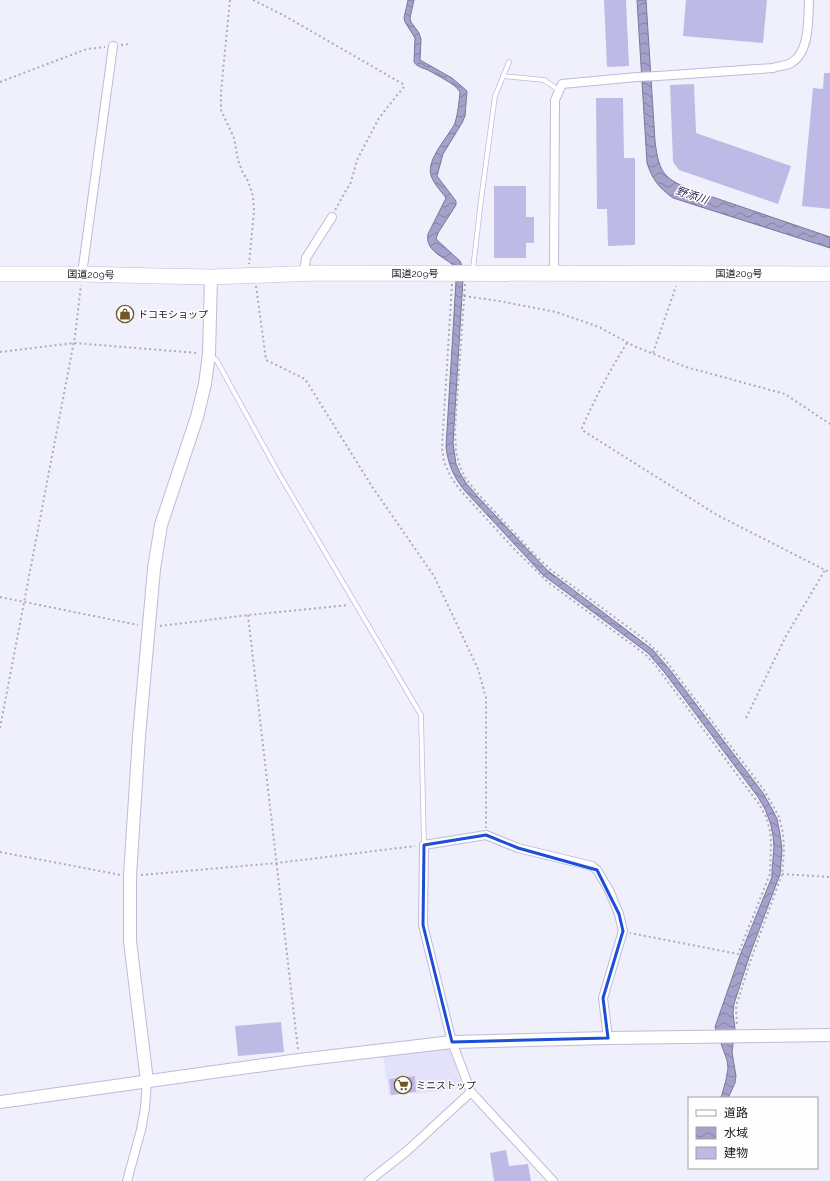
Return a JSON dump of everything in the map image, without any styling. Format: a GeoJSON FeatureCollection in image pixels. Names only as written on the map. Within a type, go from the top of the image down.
{"type":"FeatureCollection","features":[{"type":"Feature","properties":{"kind":"highway","name":"国道209号"},"geometry":{"type":"LineString","coordinates":[[0,274],[211,277],[304,274],[830,274]]}},
{"type":"Feature","properties":{"kind":"street"},"geometry":{"type":"LineString","coordinates":[[554,274],[555,100],[562,84],[637,76],[773,68],[790,63],[801,53],[806,40],[809,0]]}},
{"type":"Feature","properties":{"kind":"street"},"geometry":{"type":"LineString","coordinates":[[82,274],[113,46]]}},
{"type":"Feature","properties":{"kind":"street"},"geometry":{"type":"LineString","coordinates":[[304,274],[306,258],[332,217]]}},
{"type":"Feature","properties":{"kind":"street"},"geometry":{"type":"LineString","coordinates":[[127,1181],[141,1130],[145,1108],[147,1081],[130,941],[130,876],[148,628],[154,568],[161,525],[197,417],[205,384],[209,354],[211,277]]}},
{"type":"Feature","properties":{"kind":"street"},"geometry":{"type":"LineString","coordinates":[[553,1181],[471,1092],[452,1042],[423,925],[424,845],[486,835],[518,848],[592,866],[597,870],[609,890],[619,914],[623,931],[603,998],[608,1038]]}},
{"type":"Feature","properties":{"kind":"street"},"geometry":{"type":"LineString","coordinates":[[0,1102],[299,1060],[452,1042],[830,1035]]}},
{"type":"Feature","properties":{"kind":"street"},"geometry":{"type":"LineString","coordinates":[[369,1181],[407,1151],[471,1092]]}},
{"type":"Feature","properties":{"kind":"lane"},"geometry":{"type":"LineString","coordinates":[[461,275],[481,200],[495,96],[509,62]]}},
{"type":"Feature","properties":{"kind":"lane"},"geometry":{"type":"LineString","coordinates":[[503,76],[544,80],[559,90]]}},
{"type":"Feature","properties":{"kind":"lane"},"geometry":{"type":"LineString","coordinates":[[209,354],[217,361],[278,474],[421,715],[424,845]]}},
{"type":"Feature","properties":{"kind":"path"},"geometry":{"type":"LineString","coordinates":[[230,0],[221,92],[221,110],[234,138],[238,160],[253,196],[254,211],[251,275],[266,360],[304,379],[373,488],[434,576],[478,669],[486,698],[486,835]]}},
{"type":"Feature","properties":{"kind":"path"},"geometry":{"type":"LineString","coordinates":[[253,0],[290,19],[404,86],[379,118],[370,134],[357,160],[351,182],[332,217]]}},
{"type":"Feature","properties":{"kind":"path"},"geometry":{"type":"LineString","coordinates":[[0,82],[87,50],[128,44]]}},
{"type":"Feature","properties":{"kind":"path"},"geometry":{"type":"LineString","coordinates":[[653,353],[680,273]]}},
{"type":"Feature","properties":{"kind":"path"},"geometry":{"type":"LineString","coordinates":[[0,728],[74,343],[82,274]]}},
{"type":"Feature","properties":{"kind":"path"},"geometry":{"type":"LineString","coordinates":[[461,275],[442,447],[444,462],[452,479],[516,552],[549,583],[651,660],[759,804],[766,817],[770,831],[770,874],[738,954],[623,931]]}},
{"type":"Feature","properties":{"kind":"path"},"geometry":{"type":"LineString","coordinates":[[738,1036],[737,1003],[751,959],[782,874],[784,850],[778,817],[764,790],[664,657],[644,639],[551,570],[479,495],[466,479],[460,467],[456,452],[455,429],[464,296],[500,301],[556,312],[598,327],[627,343],[686,367],[785,394],[830,424]]}},
{"type":"Feature","properties":{"kind":"path"},"geometry":{"type":"LineString","coordinates":[[0,352],[74,343],[209,354]]}},
{"type":"Feature","properties":{"kind":"path"},"geometry":{"type":"LineString","coordinates":[[627,343],[592,404],[582,430],[717,514],[830,572]]}},
{"type":"Feature","properties":{"kind":"path"},"geometry":{"type":"LineString","coordinates":[[746,718],[786,636],[825,570]]}},
{"type":"Feature","properties":{"kind":"path"},"geometry":{"type":"LineString","coordinates":[[0,597],[148,628],[356,605]]}},
{"type":"Feature","properties":{"kind":"path"},"geometry":{"type":"LineString","coordinates":[[248,616],[299,1060]]}},
{"type":"Feature","properties":{"kind":"path"},"geometry":{"type":"LineString","coordinates":[[0,852],[130,876],[277,862],[424,845]]}},
{"type":"Feature","properties":{"kind":"path"},"geometry":{"type":"LineString","coordinates":[[782,874],[830,877]]}},
{"type":"Feature","properties":{"kind":"highlighted area"},"geometry":{"type":"Polygon","coordinates":[[[486,835],[518,848],[597,870],[619,914],[623,931],[603,998],[608,1038],[452,1042],[423,925],[424,845],[486,835]]]}},
{"type":"Feature","properties":{"kind":"shaded area"},"geometry":{"type":"Polygon","coordinates":[[[444,1046],[450,1049],[463,1088],[389,1096],[383,1055],[444,1046]]]}},
{"type":"Feature","properties":{"kind":"water"},"geometry":{"type":"Polygon","coordinates":[[[408,0],[414,0],[410,18],[421,39],[420,60],[452,78],[467,91],[465,116],[443,154],[437,176],[456,201],[456,205],[438,233],[436,239],[460,261],[462,266],[463,279],[453,443],[456,464],[460,473],[478,497],[547,570],[653,650],[670,670],[763,793],[777,819],[782,849],[780,874],[750,954],[734,1004],[733,1013],[735,1029],[732,1052],[736,1076],[735,1083],[728,1097],[721,1097],[728,1068],[727,1060],[715,1027],[739,958],[772,877],[774,847],[771,825],[765,809],[758,797],[665,673],[648,653],[543,575],[465,491],[452,470],[446,447],[456,281],[454,266],[432,249],[429,245],[428,234],[446,198],[435,184],[430,169],[435,155],[455,123],[460,92],[450,83],[415,64],[415,38],[404,18],[408,0]]]}},
{"type":"Feature","properties":{"kind":"water","name":"野添川"},"geometry":{"type":"Polygon","coordinates":[[[637,0],[646,0],[655,141],[661,168],[665,174],[676,183],[695,191],[830,237],[830,248],[673,198],[657,183],[651,174],[647,163],[637,0]]]}},
{"type":"Feature","properties":{"kind":"building"},"geometry":{"type":"Polygon","coordinates":[[[604,0],[626,0],[629,66],[607,67],[604,0]]]}},
{"type":"Feature","properties":{"kind":"building"},"geometry":{"type":"Polygon","coordinates":[[[686,0],[767,0],[763,43],[683,36],[686,0]]]}},
{"type":"Feature","properties":{"kind":"building"},"geometry":{"type":"Polygon","coordinates":[[[824,73],[830,73],[830,209],[802,206],[813,88],[823,89],[824,73]]]}},
{"type":"Feature","properties":{"kind":"building"},"geometry":{"type":"Polygon","coordinates":[[[694,84],[696,133],[791,166],[778,204],[679,170],[673,162],[670,85],[694,84]]]}},
{"type":"Feature","properties":{"kind":"building"},"geometry":{"type":"Polygon","coordinates":[[[596,98],[623,98],[624,158],[635,158],[635,245],[608,246],[607,209],[597,209],[596,98]]]}},
{"type":"Feature","properties":{"kind":"building"},"geometry":{"type":"Polygon","coordinates":[[[494,186],[526,186],[526,217],[534,217],[534,243],[526,243],[526,258],[494,258],[494,186]]]}},
{"type":"Feature","properties":{"kind":"building"},"geometry":{"type":"Polygon","coordinates":[[[281,1022],[284,1052],[238,1056],[235,1026],[281,1022]]]}},
{"type":"Feature","properties":{"kind":"building","name":"ミニストップ"},"geometry":{"type":"Polygon","coordinates":[[[415,1076],[416,1092],[391,1095],[389,1079],[415,1076]]]}},
{"type":"Feature","properties":{"kind":"building"},"geometry":{"type":"Polygon","coordinates":[[[506,1150],[509,1166],[528,1164],[531,1181],[494,1181],[490,1153],[506,1150]]]}},
{"type":"Feature","properties":{"kind":"place","name":"ドコモショップ"},"geometry":{"type":"Point","coordinates":[125,314]}},
{"type":"Feature","properties":{"kind":"place","name":"ミニストップ"},"geometry":{"type":"Point","coordinates":[403,1085]}}]}
